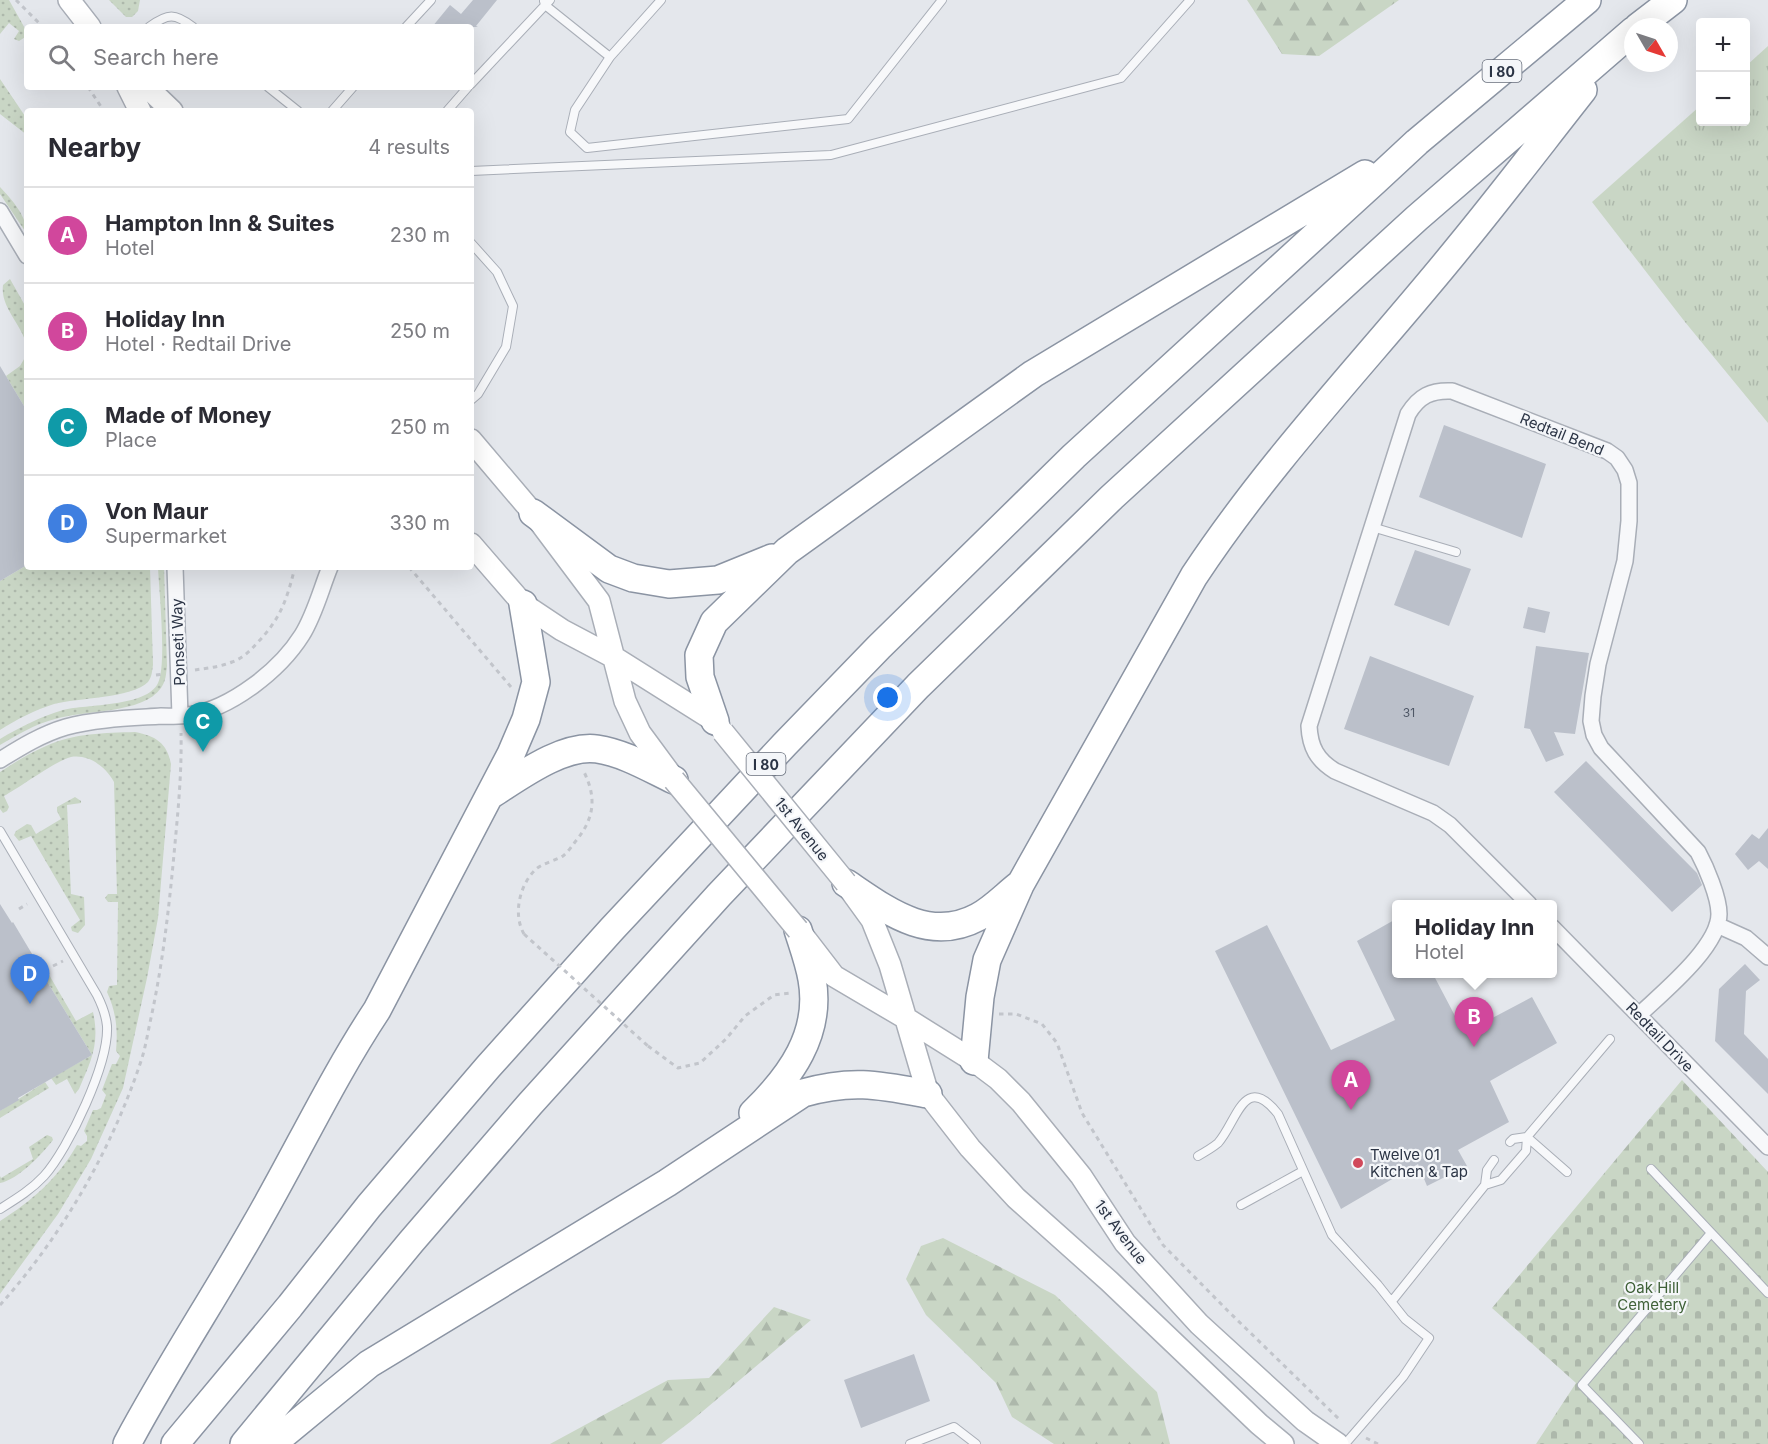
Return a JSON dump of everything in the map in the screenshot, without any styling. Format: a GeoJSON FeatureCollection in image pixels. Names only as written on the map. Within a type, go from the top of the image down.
{"type":"FeatureCollection","features":[{"type":"Feature","properties":{"kind":"highway","name":"I 80"},"geometry":{"type":"LineString","coordinates":[[175,1444],[290,1306],[369,1206],[481,1076],[612,929],[879,647],[1074,456],[1417,142],[1587,0]]}},
{"type":"Feature","properties":{"kind":"highway"},"geometry":{"type":"LineString","coordinates":[[1649,18],[1673,0]]}},
{"type":"Feature","properties":{"kind":"highway"},"geometry":{"type":"LineString","coordinates":[[244,1444],[411,1242],[530,1104],[705,911],[918,686],[1138,473],[1417,218],[1624,38]]}},
{"type":"Feature","properties":{"kind":"highway"},"geometry":{"type":"LineString","coordinates":[[974,1061],[980,997],[987,960],[1020,885],[1189,585],[1225,529],[1279,459],[1459,248],[1624,41]]}},
{"type":"Feature","properties":{"kind":"highway"},"geometry":{"type":"LineString","coordinates":[[719,726],[700,677],[699,655],[714,622],[787,551],[1033,374],[1417,142]]}},
{"type":"Feature","properties":{"kind":"highway"},"geometry":{"type":"LineString","coordinates":[[532,513],[609,570],[633,578],[669,584],[718,580],[787,551]]}},
{"type":"Feature","properties":{"kind":"highway"},"geometry":{"type":"LineString","coordinates":[[127,1444],[255,1225],[352,1047],[377,1010],[511,754],[526,719],[536,682],[523,604]]}},
{"type":"Feature","properties":{"kind":"highway"},"geometry":{"type":"LineString","coordinates":[[489,796],[540,762],[595,748],[631,759],[674,780]]}},
{"type":"Feature","properties":{"kind":"highway"},"geometry":{"type":"LineString","coordinates":[[846,883],[899,918],[929,926],[956,924],[978,917],[1020,885]]}},
{"type":"Feature","properties":{"kind":"highway"},"geometry":{"type":"LineString","coordinates":[[716,1150],[777,1089],[796,1062],[811,1032],[814,1009],[812,981],[798,930]]}},
{"type":"Feature","properties":{"kind":"highway"},"geometry":{"type":"LineString","coordinates":[[272,1444],[369,1364],[667,1183],[803,1093],[827,1086],[858,1083],[928,1094]]}},
{"type":"Feature","properties":{"kind":"main road"},"geometry":{"type":"LineString","coordinates":[[69,0],[88,24]]}},
{"type":"Feature","properties":{"kind":"main road"},"geometry":{"type":"LineString","coordinates":[[130,90],[138,108]]}},
{"type":"Feature","properties":{"kind":"main road"},"geometry":{"type":"LineString","coordinates":[[150,90],[169,108]]}},
{"type":"Feature","properties":{"kind":"main road","name":"1st Avenue"},"geometry":{"type":"LineString","coordinates":[[474,444],[532,513],[599,601],[625,701],[640,733],[674,780],[834,976],[974,1061],[998,1079],[1021,1102],[1081,1176],[1125,1243],[1199,1324],[1305,1421],[1346,1438]]}},
{"type":"Feature","properties":{"kind":"main road","name":"1st Avenue"},"geometry":{"type":"LineString","coordinates":[[474,547],[523,604],[562,630],[615,658],[719,726],[846,883],[872,920],[890,965],[928,1094],[970,1148],[1016,1198],[1109,1281],[1259,1424],[1283,1444]]}},
{"type":"Feature","properties":{"kind":"street"},"geometry":{"type":"LineString","coordinates":[[0,211],[24,251]]}},
{"type":"Feature","properties":{"kind":"street","name":"Redtail Bend"},"geometry":{"type":"LineString","coordinates":[[1525,900],[1450,825],[1432,813],[1335,771],[1315,754],[1310,741],[1309,726],[1408,414],[1415,402],[1426,394],[1438,390],[1452,390],[1607,451],[1617,458],[1625,470],[1629,483],[1629,521],[1625,561],[1598,664],[1591,721],[1594,735],[1601,748],[1698,852],[1708,872],[1717,903],[1719,913],[1717,925]]}},
{"type":"Feature","properties":{"kind":"street","name":"Ponseti Way"},"geometry":{"type":"LineString","coordinates":[[175,570],[180,716]]}},
{"type":"Feature","properties":{"kind":"street"},"geometry":{"type":"LineString","coordinates":[[0,760],[44,735],[67,727],[203,712],[249,689],[283,661],[307,626],[329,570]]}},
{"type":"Feature","properties":{"kind":"street"},"geometry":{"type":"LineString","coordinates":[[1639,1015],[1695,961],[1709,942],[1717,925],[1746,938],[1768,957]]}},
{"type":"Feature","properties":{"kind":"street","name":"Redtail Drive"},"geometry":{"type":"LineString","coordinates":[[1557,932],[1768,1147]]}},
{"type":"Feature","properties":{"kind":"lane"},"geometry":{"type":"LineString","coordinates":[[409,24],[431,0]]}},
{"type":"Feature","properties":{"kind":"lane"},"geometry":{"type":"LineString","coordinates":[[661,0],[610,57],[575,110],[570,132],[587,148],[848,119],[942,0]]}},
{"type":"Feature","properties":{"kind":"lane"},"geometry":{"type":"LineString","coordinates":[[474,171],[831,155],[1121,78],[1190,0]]}},
{"type":"Feature","properties":{"kind":"lane"},"geometry":{"type":"LineString","coordinates":[[474,82],[546,2],[610,57]]}},
{"type":"Feature","properties":{"kind":"lane"},"geometry":{"type":"LineString","coordinates":[[154,24],[172,15],[178,16],[189,24]]}},
{"type":"Feature","properties":{"kind":"lane"},"geometry":{"type":"LineString","coordinates":[[272,90],[294,108]]}},
{"type":"Feature","properties":{"kind":"lane"},"geometry":{"type":"LineString","coordinates":[[335,108],[350,90]]}},
{"type":"Feature","properties":{"kind":"lane"},"geometry":{"type":"LineString","coordinates":[[450,108],[466,90]]}},
{"type":"Feature","properties":{"kind":"lane"},"geometry":{"type":"LineString","coordinates":[[474,246],[497,272],[513,306],[506,347],[474,397]]}},
{"type":"Feature","properties":{"kind":"lane"},"geometry":{"type":"LineString","coordinates":[[1372,527],[1456,552]]}},
{"type":"Feature","properties":{"kind":"lane"},"geometry":{"type":"LineString","coordinates":[[0,831],[97,995],[107,1023],[105,1052],[61,1152],[43,1177],[30,1189],[0,1209]]}},
{"type":"Feature","properties":{"kind":"lane"},"geometry":{"type":"LineString","coordinates":[[1485,1185],[1501,1180],[1526,1151],[1527,1137],[1610,1039]]}},
{"type":"Feature","properties":{"kind":"lane"},"geometry":{"type":"LineString","coordinates":[[1198,1156],[1219,1142],[1244,1102],[1252,1098],[1261,1098],[1270,1104],[1278,1114],[1332,1236],[1392,1301],[1404,1319],[1429,1338],[1403,1377],[1346,1438],[1346,1444]]}},
{"type":"Feature","properties":{"kind":"lane"},"geometry":{"type":"LineString","coordinates":[[1510,1142],[1527,1137],[1567,1172]]}},
{"type":"Feature","properties":{"kind":"lane"},"geometry":{"type":"LineString","coordinates":[[1392,1301],[1485,1185],[1487,1170],[1494,1160]]}},
{"type":"Feature","properties":{"kind":"lane"},"geometry":{"type":"LineString","coordinates":[[1651,1169],[1768,1293]]}},
{"type":"Feature","properties":{"kind":"lane"},"geometry":{"type":"LineString","coordinates":[[1241,1205],[1303,1171]]}},
{"type":"Feature","properties":{"kind":"lane"},"geometry":{"type":"LineString","coordinates":[[1639,1444],[1582,1385],[1711,1233]]}},
{"type":"Feature","properties":{"kind":"lane"},"geometry":{"type":"LineString","coordinates":[[910,1444],[954,1427],[976,1444]]}},
{"type":"Feature","properties":{"kind":"path"},"geometry":{"type":"LineString","coordinates":[[16,0],[40,24]]}},
{"type":"Feature","properties":{"kind":"path"},"geometry":{"type":"LineString","coordinates":[[90,90],[102,108]]}},
{"type":"Feature","properties":{"kind":"path"},"geometry":{"type":"LineString","coordinates":[[218,667],[248,654],[273,626],[284,606],[294,570]]}},
{"type":"Feature","properties":{"kind":"path"},"geometry":{"type":"LineString","coordinates":[[412,570],[514,691]]}},
{"type":"Feature","properties":{"kind":"path"},"geometry":{"type":"LineString","coordinates":[[0,1305],[45,1248],[86,1185],[117,1122],[142,1057],[158,988],[168,922],[182,764],[180,716]]}},
{"type":"Feature","properties":{"kind":"path"},"geometry":{"type":"LineString","coordinates":[[579,763],[590,785],[592,809],[584,831],[565,855],[536,869],[525,883],[518,908],[519,924],[524,934],[648,1046],[678,1068],[700,1064],[726,1039],[745,1016],[774,995],[796,992]]}},
{"type":"Feature","properties":{"kind":"path"},"geometry":{"type":"LineString","coordinates":[[19,909],[30,902]]}},
{"type":"Feature","properties":{"kind":"path"},"geometry":{"type":"LineString","coordinates":[[53,966],[64,960]]}},
{"type":"Feature","properties":{"kind":"path"},"geometry":{"type":"LineString","coordinates":[[996,1014],[1016,1014],[1042,1024],[1058,1043],[1082,1113],[1163,1245],[1236,1319],[1346,1438],[1378,1444]]}},
{"type":"Feature","properties":{"kind":"green space"},"geometry":{"type":"Polygon","coordinates":[[[0,0],[9,0],[24,27],[24,38],[19,41],[14,39],[19,31],[9,23],[0,34],[0,0]]]}},
{"type":"Feature","properties":{"kind":"green space"},"geometry":{"type":"Polygon","coordinates":[[[109,0],[140,0],[138,11],[132,17],[126,17],[109,0]]]}},
{"type":"Feature","properties":{"kind":"green space"},"geometry":{"type":"Polygon","coordinates":[[[1247,0],[1399,0],[1319,56],[1282,54],[1247,0]]]}},
{"type":"Feature","properties":{"kind":"green space"},"geometry":{"type":"Polygon","coordinates":[[[1768,46],[1768,423],[1685,322],[1592,202],[1696,110],[1696,126],[1750,126],[1750,62],[1768,46]]]}},
{"type":"Feature","properties":{"kind":"green space"},"geometry":{"type":"Polygon","coordinates":[[[0,79],[24,115],[24,133],[0,114],[0,79]]]}},
{"type":"Feature","properties":{"kind":"green space"},"geometry":{"type":"Polygon","coordinates":[[[0,187],[22,215],[24,230],[0,194],[0,187]]]}},
{"type":"Feature","properties":{"kind":"green space"},"geometry":{"type":"Polygon","coordinates":[[[10,279],[24,304],[24,337],[8,309],[3,285],[10,279]]]}},
{"type":"Feature","properties":{"kind":"green space"},"geometry":{"type":"Polygon","coordinates":[[[24,359],[24,406],[6,376],[20,366],[24,359]]]}},
{"type":"Feature","properties":{"kind":"green space"},"geometry":{"type":"Polygon","coordinates":[[[24,567],[24,570],[150,570],[153,665],[148,682],[141,687],[118,694],[54,704],[26,715],[0,730],[0,581],[24,567]]]}},
{"type":"Feature","properties":{"kind":"green space"},"geometry":{"type":"Polygon","coordinates":[[[158,570],[164,570],[167,666],[161,688],[141,703],[48,721],[0,745],[0,739],[30,723],[63,710],[129,701],[152,691],[161,674],[162,627],[158,570]]]}},
{"type":"Feature","properties":{"kind":"green space"},"geometry":{"type":"Polygon","coordinates":[[[135,732],[155,738],[167,751],[171,764],[158,918],[123,1088],[91,1159],[58,1214],[0,1294],[0,1221],[43,1188],[70,1157],[77,1145],[81,1146],[87,1141],[84,1131],[93,1110],[101,1108],[106,1095],[102,1090],[112,1064],[116,1064],[120,1056],[116,1051],[116,1021],[107,992],[109,986],[117,985],[118,902],[108,902],[105,898],[108,894],[117,894],[114,782],[96,763],[84,758],[71,757],[4,796],[9,807],[3,813],[0,809],[0,772],[34,752],[68,738],[90,734],[135,732]]]}},
{"type":"Feature","properties":{"kind":"green space"},"geometry":{"type":"Polygon","coordinates":[[[75,797],[81,803],[67,805],[71,894],[84,897],[85,925],[78,933],[72,931],[71,927],[80,920],[31,836],[19,841],[14,835],[27,824],[31,825],[36,834],[61,819],[57,807],[75,797]]]}},
{"type":"Feature","properties":{"kind":"green space"},"geometry":{"type":"Polygon","coordinates":[[[41,961],[76,1021],[93,1012],[95,1043],[91,1061],[75,1094],[67,1079],[56,1085],[51,1078],[92,1055],[37,965],[41,961]]]}},
{"type":"Feature","properties":{"kind":"green space","name":"Oak Hill Cemetery"},"geometry":{"type":"Polygon","coordinates":[[[1682,1080],[1768,1172],[1768,1444],[1536,1444],[1576,1383],[1492,1308],[1682,1080]]]}},
{"type":"Feature","properties":{"kind":"green space"},"geometry":{"type":"Polygon","coordinates":[[[45,1082],[49,1088],[0,1118],[0,1111],[45,1082]]]}},
{"type":"Feature","properties":{"kind":"green space"},"geometry":{"type":"Polygon","coordinates":[[[47,1135],[53,1140],[36,1159],[22,1172],[0,1183],[0,1176],[1,1178],[33,1159],[29,1147],[47,1135]]]}},
{"type":"Feature","properties":{"kind":"green space"},"geometry":{"type":"Polygon","coordinates":[[[943,1238],[1055,1295],[1157,1392],[1170,1444],[1054,1444],[1012,1417],[996,1383],[926,1315],[906,1279],[921,1246],[943,1238]]]}},
{"type":"Feature","properties":{"kind":"green space"},"geometry":{"type":"Polygon","coordinates":[[[774,1307],[811,1320],[661,1444],[550,1444],[668,1380],[709,1378],[774,1307]]]}},
{"type":"Feature","properties":{"kind":"building"},"geometry":{"type":"Polygon","coordinates":[[[473,0],[497,0],[476,26],[478,27],[474,27],[474,24],[434,24],[450,5],[461,14],[473,0]]]}},
{"type":"Feature","properties":{"kind":"building"},"geometry":{"type":"Polygon","coordinates":[[[0,366],[24,406],[24,567],[0,581],[0,366]]]}},
{"type":"Feature","properties":{"kind":"building"},"geometry":{"type":"Polygon","coordinates":[[[1444,425],[1546,464],[1522,538],[1419,497],[1444,425]]]}},
{"type":"Feature","properties":{"kind":"building"},"geometry":{"type":"Polygon","coordinates":[[[1415,550],[1471,569],[1449,626],[1394,605],[1415,550]]]}},
{"type":"Feature","properties":{"kind":"building"},"geometry":{"type":"Polygon","coordinates":[[[1528,607],[1550,612],[1545,633],[1523,628],[1528,607]]]}},
{"type":"Feature","properties":{"kind":"building"},"geometry":{"type":"Polygon","coordinates":[[[1536,646],[1589,653],[1575,734],[1554,732],[1564,755],[1546,762],[1530,729],[1524,728],[1536,646]]]}},
{"type":"Feature","properties":{"kind":"building"},"geometry":{"type":"Polygon","coordinates":[[[1370,656],[1474,696],[1449,766],[1344,729],[1370,656]]]}},
{"type":"Feature","properties":{"kind":"building"},"geometry":{"type":"Polygon","coordinates":[[[1586,761],[1697,873],[1702,885],[1672,912],[1554,792],[1586,761]]]}},
{"type":"Feature","properties":{"kind":"building"},"geometry":{"type":"Polygon","coordinates":[[[1768,828],[1768,869],[1759,861],[1748,870],[1735,854],[1752,834],[1759,839],[1768,828]]]}},
{"type":"Feature","properties":{"kind":"building"},"geometry":{"type":"Polygon","coordinates":[[[0,904],[92,1055],[0,1111],[0,904]]]}},
{"type":"Feature","properties":{"kind":"building"},"geometry":{"type":"Polygon","coordinates":[[[1392,921],[1392,978],[1435,978],[1464,1033],[1532,997],[1557,1043],[1490,1081],[1509,1122],[1458,1150],[1467,1166],[1427,1186],[1418,1164],[1341,1209],[1215,951],[1267,925],[1331,1050],[1395,1020],[1357,941],[1392,921]]]}},
{"type":"Feature","properties":{"kind":"building"},"geometry":{"type":"Polygon","coordinates":[[[1745,964],[1760,980],[1746,991],[1744,1034],[1768,1059],[1768,1094],[1715,1041],[1719,989],[1745,964]]]}},
{"type":"Feature","properties":{"kind":"building"},"geometry":{"type":"Polygon","coordinates":[[[914,1354],[930,1401],[861,1428],[844,1380],[914,1354]]]}},
{"type":"Feature","properties":{"kind":"place","name":"Made of Money"},"geometry":{"type":"Point","coordinates":[203,752]}},
{"type":"Feature","properties":{"kind":"place","name":"Von Maur"},"geometry":{"type":"Point","coordinates":[30,1004]}},
{"type":"Feature","properties":{"kind":"place","name":"Holiday Inn"},"geometry":{"type":"Point","coordinates":[1474,1047]}},
{"type":"Feature","properties":{"kind":"place","name":"Hampton Inn & Suites"},"geometry":{"type":"Point","coordinates":[1351,1110]}},
{"type":"Feature","properties":{"kind":"place","name":"Twelve 01 Kitchen & Tap"},"geometry":{"type":"Point","coordinates":[1358,1163]}}]}
